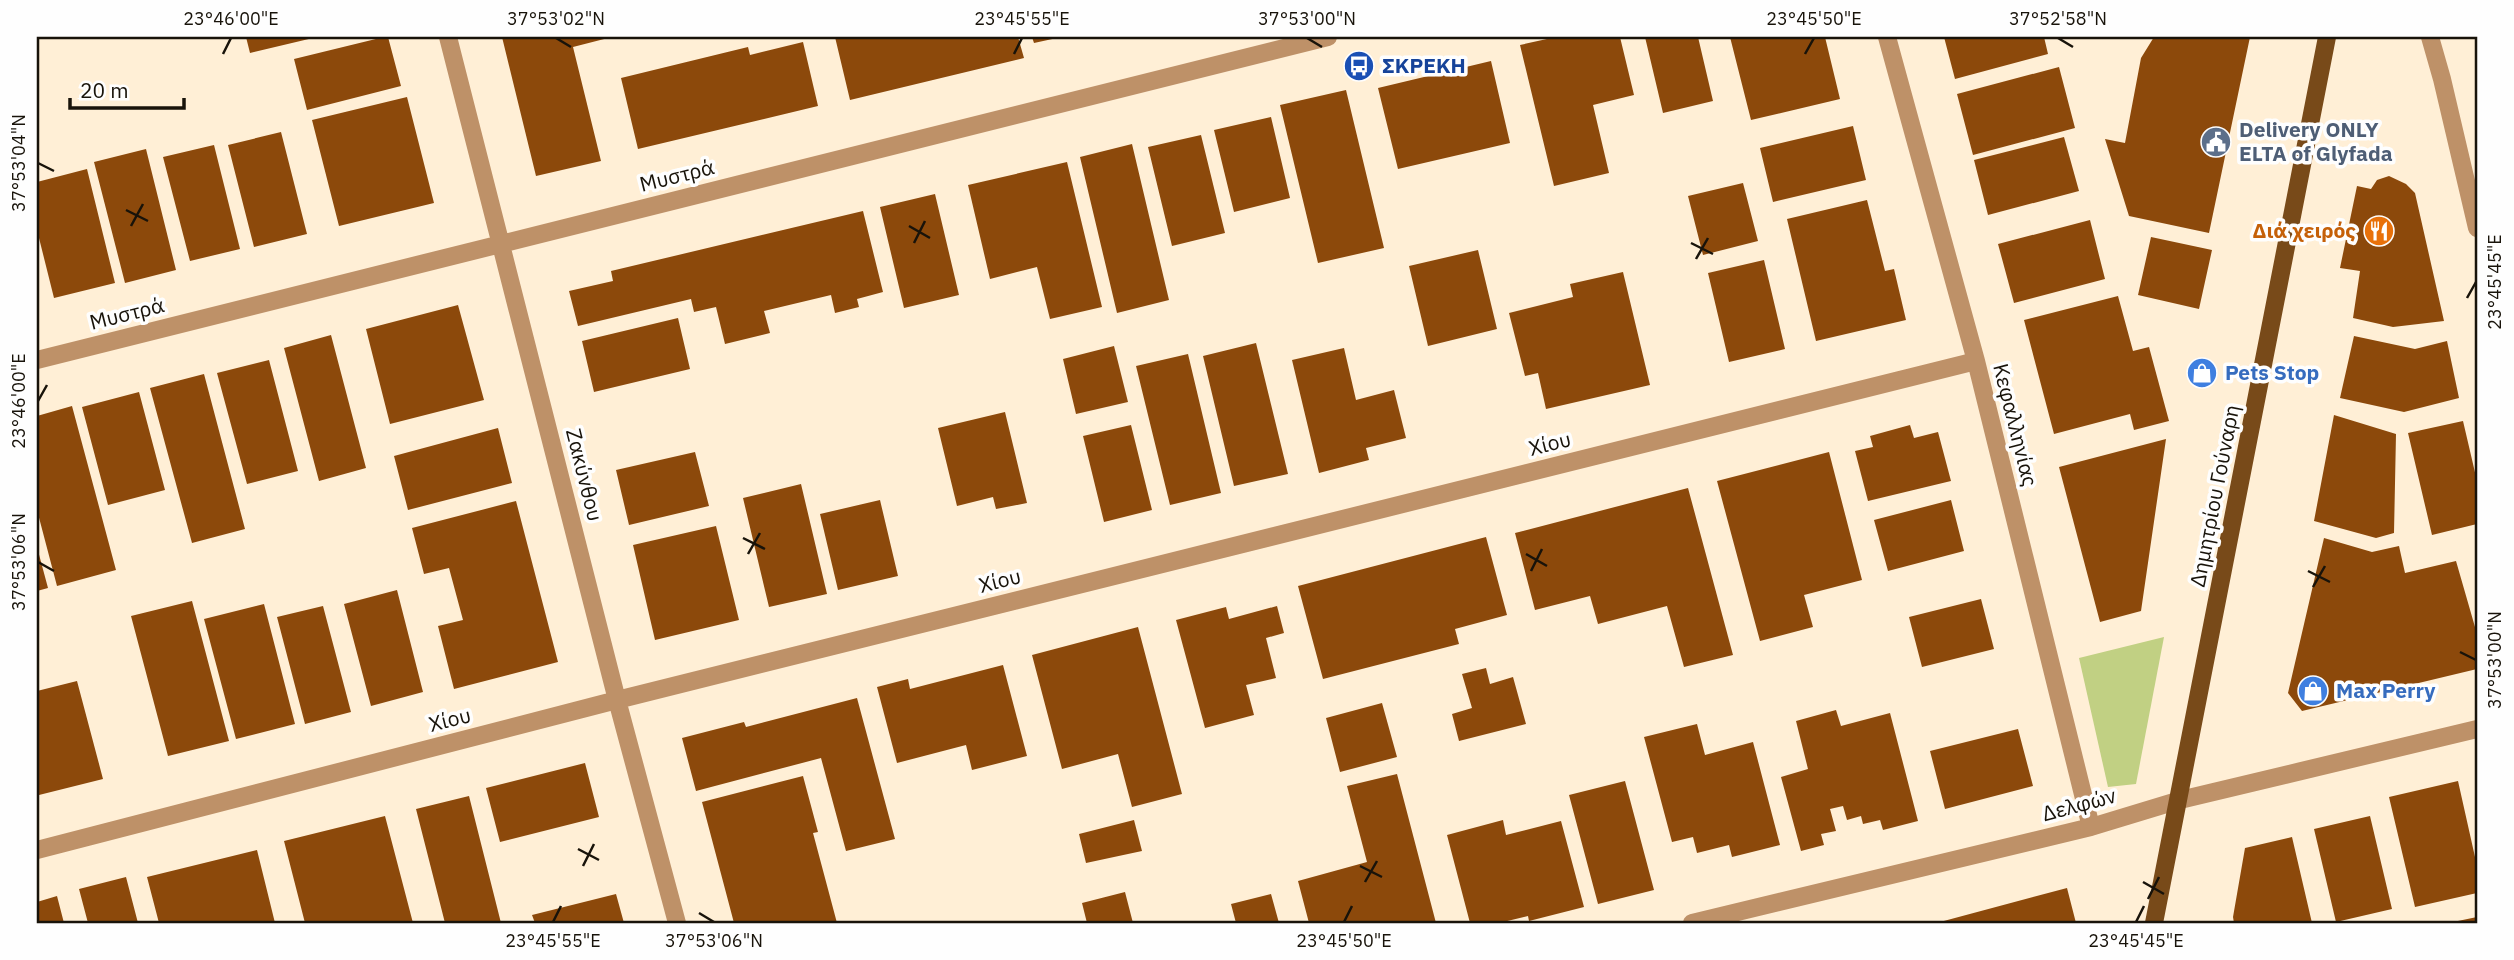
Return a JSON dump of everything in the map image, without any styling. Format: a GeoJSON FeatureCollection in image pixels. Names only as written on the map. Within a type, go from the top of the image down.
{"type":"FeatureCollection","features":[{"type":"Feature","properties":{"kind":"main road","name":"Δημητρίου Γούναρη"},"geometry":{"type":"LineString","coordinates":[[2154,923],[2327,37]]}},
{"type":"Feature","properties":{"kind":"street","name":"Ζακύνθου"},"geometry":{"type":"LineString","coordinates":[[448,37],[617,700],[677,923]]}},
{"type":"Feature","properties":{"kind":"street","name":"Μυστρά"},"geometry":{"type":"LineString","coordinates":[[37,360],[1328,37]]}},
{"type":"Feature","properties":{"kind":"street","name":"Κεφαλληνίας"},"geometry":{"type":"LineString","coordinates":[[1887,37],[1976,361],[2091,827]]}},
{"type":"Feature","properties":{"kind":"street"},"geometry":{"type":"LineString","coordinates":[[2430,37],[2477,228]]}},
{"type":"Feature","properties":{"kind":"street","name":"Χίου"},"geometry":{"type":"LineString","coordinates":[[37,850],[617,700],[1976,361]]}},
{"type":"Feature","properties":{"kind":"street","name":"Δελφών"},"geometry":{"type":"LineString","coordinates":[[1692,923],[2091,827],[2180,800],[2477,729]]}},
{"type":"Feature","properties":{"kind":"green space"},"geometry":{"type":"Polygon","coordinates":[[[2164,637],[2136,784],[2108,787],[2079,658],[2164,637]]]}},
{"type":"Feature","properties":{"kind":"building"},"geometry":{"type":"Polygon","coordinates":[[[246,37],[313,37],[313,38],[250,53],[246,37]]]}},
{"type":"Feature","properties":{"kind":"building"},"geometry":{"type":"Polygon","coordinates":[[[388,37],[401,86],[307,110],[294,59],[388,37]]]}},
{"type":"Feature","properties":{"kind":"building"},"geometry":{"type":"Polygon","coordinates":[[[502,37],[612,37],[573,47],[601,161],[536,176],[502,37]]]}},
{"type":"Feature","properties":{"kind":"building"},"geometry":{"type":"Polygon","coordinates":[[[835,37],[1018,37],[1024,58],[850,100],[835,37]]]}},
{"type":"Feature","properties":{"kind":"building"},"geometry":{"type":"Polygon","coordinates":[[[1032,37],[1057,37],[1057,38],[1034,43],[1032,37]]]}},
{"type":"Feature","properties":{"kind":"building"},"geometry":{"type":"Polygon","coordinates":[[[1556,37],[1620,37],[1634,95],[1593,105],[1609,173],[1554,186],[1520,45],[1556,37]]]}},
{"type":"Feature","properties":{"kind":"building"},"geometry":{"type":"Polygon","coordinates":[[[1645,37],[1698,37],[1713,101],[1663,113],[1645,37]]]}},
{"type":"Feature","properties":{"kind":"building"},"geometry":{"type":"Polygon","coordinates":[[[1730,37],[1825,37],[1840,99],[1751,120],[1730,37]]]}},
{"type":"Feature","properties":{"kind":"building"},"geometry":{"type":"Polygon","coordinates":[[[1944,37],[2044,37],[2048,54],[1955,79],[1944,37]]]}},
{"type":"Feature","properties":{"kind":"building"},"geometry":{"type":"Polygon","coordinates":[[[2154,37],[2250,37],[2209,233],[2129,216],[2105,139],[2125,143],[2141,58],[2154,37]]]}},
{"type":"Feature","properties":{"kind":"building"},"geometry":{"type":"Polygon","coordinates":[[[803,42],[818,106],[638,149],[621,78],[748,47],[750,55],[803,42]]]}},
{"type":"Feature","properties":{"kind":"building"},"geometry":{"type":"Polygon","coordinates":[[[1491,61],[1510,143],[1398,169],[1378,88],[1491,61]]]}},
{"type":"Feature","properties":{"kind":"building"},"geometry":{"type":"Polygon","coordinates":[[[2059,67],[2075,128],[1973,155],[1957,94],[2059,67]]]}},
{"type":"Feature","properties":{"kind":"building"},"geometry":{"type":"Polygon","coordinates":[[[1346,90],[1384,248],[1318,263],[1280,105],[1346,90]]]}},
{"type":"Feature","properties":{"kind":"building"},"geometry":{"type":"Polygon","coordinates":[[[407,97],[434,203],[339,226],[312,120],[407,97]]]}},
{"type":"Feature","properties":{"kind":"building"},"geometry":{"type":"Polygon","coordinates":[[[1271,117],[1290,198],[1234,212],[1214,130],[1271,117]]]}},
{"type":"Feature","properties":{"kind":"building"},"geometry":{"type":"Polygon","coordinates":[[[1853,126],[1866,180],[1773,202],[1760,148],[1853,126]]]}},
{"type":"Feature","properties":{"kind":"building"},"geometry":{"type":"Polygon","coordinates":[[[281,132],[307,234],[254,247],[228,145],[281,132]]]}},
{"type":"Feature","properties":{"kind":"building"},"geometry":{"type":"Polygon","coordinates":[[[1201,135],[1225,233],[1172,246],[1148,147],[1201,135]]]}},
{"type":"Feature","properties":{"kind":"building"},"geometry":{"type":"Polygon","coordinates":[[[2064,137],[2079,191],[1988,215],[1974,160],[2064,137]]]}},
{"type":"Feature","properties":{"kind":"building"},"geometry":{"type":"Polygon","coordinates":[[[1132,144],[1169,300],[1117,313],[1080,157],[1132,144]]]}},
{"type":"Feature","properties":{"kind":"building"},"geometry":{"type":"Polygon","coordinates":[[[214,145],[240,249],[190,261],[163,157],[214,145]]]}},
{"type":"Feature","properties":{"kind":"building"},"geometry":{"type":"Polygon","coordinates":[[[146,149],[176,270],[125,283],[94,162],[146,149]]]}},
{"type":"Feature","properties":{"kind":"building"},"geometry":{"type":"Polygon","coordinates":[[[1067,162],[1102,307],[1050,319],[1037,267],[990,279],[968,185],[1067,162]]]}},
{"type":"Feature","properties":{"kind":"building"},"geometry":{"type":"Polygon","coordinates":[[[87,169],[115,283],[54,298],[37,230],[37,182],[87,169]]]}},
{"type":"Feature","properties":{"kind":"building"},"geometry":{"type":"Polygon","coordinates":[[[2389,176],[2406,184],[2415,193],[2444,321],[2393,327],[2353,318],[2360,271],[2340,268],[2357,186],[2371,189],[2377,180],[2389,176]]]}},
{"type":"Feature","properties":{"kind":"building"},"geometry":{"type":"Polygon","coordinates":[[[1743,183],[1758,241],[1703,255],[1688,196],[1743,183]]]}},
{"type":"Feature","properties":{"kind":"building"},"geometry":{"type":"Polygon","coordinates":[[[935,194],[959,295],[904,308],[880,207],[935,194]]]}},
{"type":"Feature","properties":{"kind":"building"},"geometry":{"type":"Polygon","coordinates":[[[1867,200],[1885,271],[1894,269],[1906,320],[1816,341],[1787,219],[1867,200]]]}},
{"type":"Feature","properties":{"kind":"building"},"geometry":{"type":"Polygon","coordinates":[[[863,211],[883,292],[857,299],[859,307],[835,313],[831,295],[764,311],[770,333],[725,344],[716,307],[694,312],[691,299],[578,326],[569,291],[613,281],[611,271],[863,211]]]}},
{"type":"Feature","properties":{"kind":"building"},"geometry":{"type":"Polygon","coordinates":[[[2090,220],[2105,279],[2014,303],[1998,244],[2090,220]]]}},
{"type":"Feature","properties":{"kind":"building"},"geometry":{"type":"Polygon","coordinates":[[[2151,237],[2212,250],[2199,309],[2138,295],[2151,237]]]}},
{"type":"Feature","properties":{"kind":"building"},"geometry":{"type":"Polygon","coordinates":[[[1478,250],[1497,329],[1428,346],[1409,266],[1478,250]]]}},
{"type":"Feature","properties":{"kind":"building"},"geometry":{"type":"Polygon","coordinates":[[[1764,260],[1785,349],[1729,362],[1708,273],[1764,260]]]}},
{"type":"Feature","properties":{"kind":"building"},"geometry":{"type":"Polygon","coordinates":[[[1623,272],[1650,385],[1546,409],[1538,373],[1525,376],[1509,313],[1573,297],[1570,284],[1623,272]]]}},
{"type":"Feature","properties":{"kind":"building"},"geometry":{"type":"Polygon","coordinates":[[[2118,296],[2133,351],[2149,347],[2169,421],[2134,430],[2130,414],[2054,434],[2024,320],[2118,296]]]}},
{"type":"Feature","properties":{"kind":"building"},"geometry":{"type":"Polygon","coordinates":[[[458,305],[484,400],[390,424],[366,329],[458,305]]]}},
{"type":"Feature","properties":{"kind":"building"},"geometry":{"type":"Polygon","coordinates":[[[678,318],[690,369],[594,392],[582,341],[678,318]]]}},
{"type":"Feature","properties":{"kind":"building"},"geometry":{"type":"Polygon","coordinates":[[[331,335],[366,468],[319,481],[284,348],[331,335]]]}},
{"type":"Feature","properties":{"kind":"building"},"geometry":{"type":"Polygon","coordinates":[[[2354,336],[2415,349],[2447,341],[2459,398],[2404,412],[2340,398],[2354,336]]]}},
{"type":"Feature","properties":{"kind":"building"},"geometry":{"type":"Polygon","coordinates":[[[1256,343],[1288,474],[1234,486],[1203,356],[1256,343]]]}},
{"type":"Feature","properties":{"kind":"building"},"geometry":{"type":"Polygon","coordinates":[[[1114,346],[1128,402],[1076,414],[1063,359],[1114,346]]]}},
{"type":"Feature","properties":{"kind":"building"},"geometry":{"type":"Polygon","coordinates":[[[1344,348],[1356,400],[1394,390],[1406,438],[1366,448],[1369,460],[1319,473],[1292,360],[1344,348]]]}},
{"type":"Feature","properties":{"kind":"building"},"geometry":{"type":"Polygon","coordinates":[[[1188,354],[1221,493],[1170,505],[1136,366],[1188,354]]]}},
{"type":"Feature","properties":{"kind":"building"},"geometry":{"type":"Polygon","coordinates":[[[269,360],[298,471],[247,484],[217,373],[269,360]]]}},
{"type":"Feature","properties":{"kind":"building"},"geometry":{"type":"Polygon","coordinates":[[[204,374],[245,529],[192,543],[150,388],[204,374]]]}},
{"type":"Feature","properties":{"kind":"building"},"geometry":{"type":"Polygon","coordinates":[[[139,392],[165,490],[108,505],[82,407],[139,392]]]}},
{"type":"Feature","properties":{"kind":"building"},"geometry":{"type":"Polygon","coordinates":[[[72,406],[116,570],[57,586],[37,510],[37,416],[72,406]]]}},
{"type":"Feature","properties":{"kind":"building"},"geometry":{"type":"Polygon","coordinates":[[[1005,412],[1027,503],[996,509],[993,497],[957,506],[938,428],[1005,412]]]}},
{"type":"Feature","properties":{"kind":"building"},"geometry":{"type":"Polygon","coordinates":[[[2334,415],[2396,434],[2394,533],[2376,538],[2314,521],[2334,415]]]}},
{"type":"Feature","properties":{"kind":"building"},"geometry":{"type":"Polygon","coordinates":[[[2463,421],[2477,481],[2477,524],[2432,535],[2408,433],[2463,421]]]}},
{"type":"Feature","properties":{"kind":"building"},"geometry":{"type":"Polygon","coordinates":[[[1131,425],[1152,510],[1104,522],[1083,436],[1131,425]]]}},
{"type":"Feature","properties":{"kind":"building"},"geometry":{"type":"Polygon","coordinates":[[[1910,425],[1914,438],[1938,432],[1951,481],[1868,501],[1855,451],[1873,447],[1870,436],[1910,425]]]}},
{"type":"Feature","properties":{"kind":"building"},"geometry":{"type":"Polygon","coordinates":[[[498,428],[512,483],[408,510],[394,456],[498,428]]]}},
{"type":"Feature","properties":{"kind":"building"},"geometry":{"type":"Polygon","coordinates":[[[2166,439],[2141,611],[2100,622],[2059,467],[2166,439]]]}},
{"type":"Feature","properties":{"kind":"building"},"geometry":{"type":"Polygon","coordinates":[[[695,452],[709,506],[629,525],[616,470],[695,452]]]}},
{"type":"Feature","properties":{"kind":"building"},"geometry":{"type":"Polygon","coordinates":[[[1829,452],[1862,580],[1804,595],[1813,627],[1760,641],[1717,481],[1829,452]]]}},
{"type":"Feature","properties":{"kind":"building"},"geometry":{"type":"Polygon","coordinates":[[[801,484],[827,594],[769,607],[743,498],[801,484]]]}},
{"type":"Feature","properties":{"kind":"building"},"geometry":{"type":"Polygon","coordinates":[[[1688,488],[1733,655],[1684,667],[1667,606],[1598,624],[1590,596],[1535,610],[1515,533],[1688,488]]]}},
{"type":"Feature","properties":{"kind":"building"},"geometry":{"type":"Polygon","coordinates":[[[880,500],[898,576],[838,590],[820,514],[880,500]]]}},
{"type":"Feature","properties":{"kind":"building"},"geometry":{"type":"Polygon","coordinates":[[[1951,500],[1964,551],[1888,571],[1874,520],[1951,500]]]}},
{"type":"Feature","properties":{"kind":"building"},"geometry":{"type":"Polygon","coordinates":[[[516,501],[558,662],[454,689],[438,626],[463,620],[449,568],[424,574],[412,528],[516,501]]]}},
{"type":"Feature","properties":{"kind":"building"},"geometry":{"type":"Polygon","coordinates":[[[716,526],[739,620],[655,640],[633,545],[716,526]]]}},
{"type":"Feature","properties":{"kind":"building"},"geometry":{"type":"Polygon","coordinates":[[[1486,537],[1507,615],[1455,629],[1459,644],[1323,679],[1298,586],[1486,537]]]}},
{"type":"Feature","properties":{"kind":"building"},"geometry":{"type":"Polygon","coordinates":[[[2324,538],[2372,552],[2399,546],[2405,573],[2456,561],[2477,634],[2477,669],[2302,711],[2288,693],[2324,538]]]}},
{"type":"Feature","properties":{"kind":"building"},"geometry":{"type":"Polygon","coordinates":[[[37,547],[48,588],[37,591],[37,547]]]}},
{"type":"Feature","properties":{"kind":"building"},"geometry":{"type":"Polygon","coordinates":[[[397,590],[423,692],[371,706],[344,604],[397,590]]]}},
{"type":"Feature","properties":{"kind":"building"},"geometry":{"type":"Polygon","coordinates":[[[1981,599],[1994,649],[1922,667],[1909,617],[1981,599]]]}},
{"type":"Feature","properties":{"kind":"building"},"geometry":{"type":"Polygon","coordinates":[[[192,601],[229,741],[168,756],[131,616],[192,601]]]}},
{"type":"Feature","properties":{"kind":"building"},"geometry":{"type":"Polygon","coordinates":[[[264,604],[295,724],[236,739],[204,619],[264,604]]]}},
{"type":"Feature","properties":{"kind":"building"},"geometry":{"type":"Polygon","coordinates":[[[323,606],[351,712],[305,724],[277,617],[323,606]]]}},
{"type":"Feature","properties":{"kind":"building"},"geometry":{"type":"Polygon","coordinates":[[[1277,606],[1284,633],[1266,638],[1276,678],[1246,685],[1254,715],[1205,728],[1176,620],[1226,607],[1229,619],[1277,606]]]}},
{"type":"Feature","properties":{"kind":"building"},"geometry":{"type":"Polygon","coordinates":[[[1138,627],[1182,794],[1132,807],[1118,754],[1062,769],[1032,655],[1138,627]]]}},
{"type":"Feature","properties":{"kind":"building"},"geometry":{"type":"Polygon","coordinates":[[[1003,665],[1027,756],[972,770],[966,745],[897,763],[877,687],[908,679],[910,689],[1003,665]]]}},
{"type":"Feature","properties":{"kind":"building"},"geometry":{"type":"Polygon","coordinates":[[[1486,668],[1490,684],[1513,677],[1526,724],[1459,741],[1452,714],[1472,708],[1462,674],[1486,668]]]}},
{"type":"Feature","properties":{"kind":"building"},"geometry":{"type":"Polygon","coordinates":[[[77,681],[103,779],[39,795],[37,691],[77,681]]]}},
{"type":"Feature","properties":{"kind":"building"},"geometry":{"type":"Polygon","coordinates":[[[857,698],[895,839],[846,851],[821,758],[696,791],[682,738],[744,722],[746,727],[857,698]]]}},
{"type":"Feature","properties":{"kind":"building"},"geometry":{"type":"Polygon","coordinates":[[[1382,703],[1397,757],[1340,772],[1326,718],[1382,703]]]}},
{"type":"Feature","properties":{"kind":"building"},"geometry":{"type":"Polygon","coordinates":[[[1836,710],[1841,726],[1890,713],[1918,821],[1883,830],[1880,820],[1863,824],[1861,816],[1847,820],[1843,806],[1830,809],[1836,831],[1821,834],[1824,845],[1801,851],[1781,777],[1808,769],[1796,721],[1836,710]]]}},
{"type":"Feature","properties":{"kind":"building"},"geometry":{"type":"Polygon","coordinates":[[[1697,724],[1705,755],[1753,742],[1780,845],[1732,857],[1729,845],[1697,853],[1693,837],[1672,842],[1644,737],[1697,724]]]}},
{"type":"Feature","properties":{"kind":"building"},"geometry":{"type":"Polygon","coordinates":[[[2018,729],[2033,786],[1945,809],[1930,751],[2018,729]]]}},
{"type":"Feature","properties":{"kind":"building"},"geometry":{"type":"Polygon","coordinates":[[[585,763],[599,817],[500,842],[486,788],[585,763]]]}},
{"type":"Feature","properties":{"kind":"building"},"geometry":{"type":"Polygon","coordinates":[[[1397,774],[1436,923],[1309,923],[1298,881],[1367,862],[1347,786],[1397,774]]]}},
{"type":"Feature","properties":{"kind":"building"},"geometry":{"type":"Polygon","coordinates":[[[803,776],[818,832],[813,833],[837,923],[734,923],[702,802],[803,776]]]}},
{"type":"Feature","properties":{"kind":"building"},"geometry":{"type":"Polygon","coordinates":[[[1625,781],[1654,890],[1598,904],[1569,795],[1625,781]]]}},
{"type":"Feature","properties":{"kind":"building"},"geometry":{"type":"Polygon","coordinates":[[[2458,781],[2477,866],[2477,893],[2415,907],[2389,797],[2458,781]]]}},
{"type":"Feature","properties":{"kind":"building"},"geometry":{"type":"Polygon","coordinates":[[[469,796],[501,923],[445,923],[416,809],[469,796]]]}},
{"type":"Feature","properties":{"kind":"building"},"geometry":{"type":"Polygon","coordinates":[[[385,816],[413,923],[305,923],[284,841],[385,816]]]}},
{"type":"Feature","properties":{"kind":"building"},"geometry":{"type":"Polygon","coordinates":[[[2370,816],[2392,909],[2336,922],[2314,829],[2370,816]]]}},
{"type":"Feature","properties":{"kind":"building"},"geometry":{"type":"Polygon","coordinates":[[[1134,820],[1142,851],[1086,863],[1079,834],[1134,820]]]}},
{"type":"Feature","properties":{"kind":"building"},"geometry":{"type":"Polygon","coordinates":[[[1503,820],[1506,835],[1561,821],[1584,907],[1529,921],[1528,916],[1499,923],[1470,923],[1447,835],[1503,820]]]}},
{"type":"Feature","properties":{"kind":"building"},"geometry":{"type":"Polygon","coordinates":[[[2292,837],[2312,923],[2234,923],[2245,848],[2292,837]]]}},
{"type":"Feature","properties":{"kind":"building"},"geometry":{"type":"Polygon","coordinates":[[[257,850],[275,923],[159,923],[147,877],[257,850]]]}},
{"type":"Feature","properties":{"kind":"building"},"geometry":{"type":"Polygon","coordinates":[[[126,877],[138,923],[88,923],[79,889],[126,877]]]}},
{"type":"Feature","properties":{"kind":"building"},"geometry":{"type":"Polygon","coordinates":[[[2067,888],[2076,923],[1940,923],[1940,922],[2067,888]]]}},
{"type":"Feature","properties":{"kind":"building"},"geometry":{"type":"Polygon","coordinates":[[[1125,892],[1133,923],[1087,923],[1082,903],[1125,892]]]}},
{"type":"Feature","properties":{"kind":"building"},"geometry":{"type":"Polygon","coordinates":[[[616,894],[624,923],[535,923],[532,915],[616,894]]]}},
{"type":"Feature","properties":{"kind":"building"},"geometry":{"type":"Polygon","coordinates":[[[1271,894],[1279,923],[1236,923],[1231,904],[1271,894]]]}},
{"type":"Feature","properties":{"kind":"building"},"geometry":{"type":"Polygon","coordinates":[[[57,896],[64,923],[37,923],[37,902],[57,896]]]}},
{"type":"Feature","properties":{"kind":"building"},"geometry":{"type":"Polygon","coordinates":[[[2477,917],[2477,923],[2453,923],[2453,922],[2477,917]]]}},
{"type":"Feature","properties":{"kind":"place","name":"ΣΚΡΕΚΗ"},"geometry":{"type":"Point","coordinates":[1359,66]}},
{"type":"Feature","properties":{"kind":"place","name":"Delivery ONLY ELTA of Glyfada"},"geometry":{"type":"Point","coordinates":[2216,142]}},
{"type":"Feature","properties":{"kind":"place","name":"Διά χειρός"},"geometry":{"type":"Point","coordinates":[2379,231]}},
{"type":"Feature","properties":{"kind":"place","name":"Pets Stop"},"geometry":{"type":"Point","coordinates":[2202,373]}},
{"type":"Feature","properties":{"kind":"place","name":"Max Perry"},"geometry":{"type":"Point","coordinates":[2313,691]}}]}
